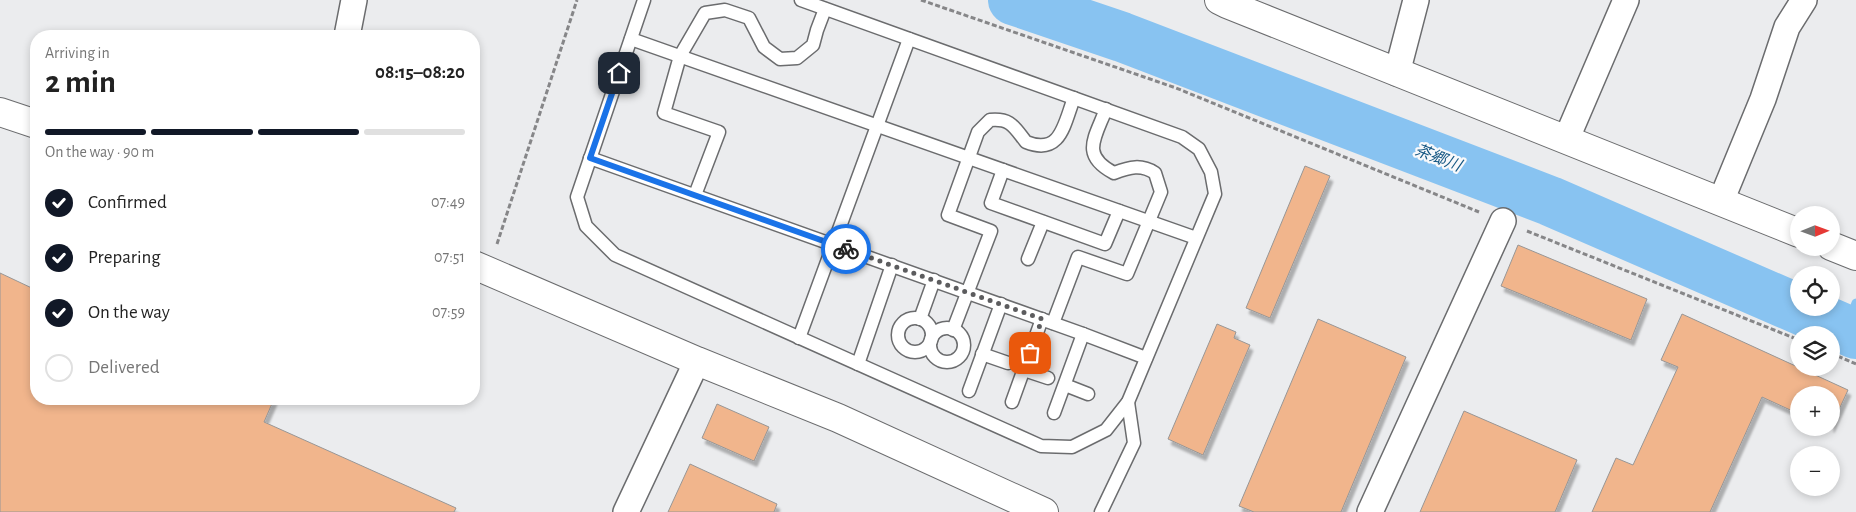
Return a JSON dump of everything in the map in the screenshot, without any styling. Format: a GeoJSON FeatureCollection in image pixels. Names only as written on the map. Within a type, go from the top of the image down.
{"type":"FeatureCollection","features":[{"type":"Feature","properties":{"kind":"street"},"geometry":{"type":"LineString","coordinates":[[348,30],[354,0]]}},
{"type":"Feature","properties":{"kind":"street"},"geometry":{"type":"LineString","coordinates":[[1219,0],[1790,229]]}},
{"type":"Feature","properties":{"kind":"street"},"geometry":{"type":"LineString","coordinates":[[1397,73],[1416,0]]}},
{"type":"Feature","properties":{"kind":"street"},"geometry":{"type":"LineString","coordinates":[[1566,140],[1626,0]]}},
{"type":"Feature","properties":{"kind":"street"},"geometry":{"type":"LineString","coordinates":[[1721,201],[1762,99],[1786,27],[1804,0]]}},
{"type":"Feature","properties":{"kind":"street"},"geometry":{"type":"LineString","coordinates":[[0,112],[30,122]]}},
{"type":"Feature","properties":{"kind":"street"},"geometry":{"type":"LineString","coordinates":[[1370,512],[1503,221]]}},
{"type":"Feature","properties":{"kind":"street"},"geometry":{"type":"LineString","coordinates":[[1840,250],[1856,256]]}},
{"type":"Feature","properties":{"kind":"street"},"geometry":{"type":"LineString","coordinates":[[481,268],[697,361],[838,418],[1044,512]]}},
{"type":"Feature","properties":{"kind":"street"},"geometry":{"type":"LineString","coordinates":[[626,512],[697,361]]}},
{"type":"Feature","properties":{"kind":"lane"},"geometry":{"type":"LineString","coordinates":[[644,0],[577,197],[586,226],[615,255],[1042,446],[1072,447],[1106,430],[1128,402],[1215,194],[1211,172],[1199,149],[1182,137],[801,0]]}},
{"type":"Feature","properties":{"kind":"lane"},"geometry":{"type":"LineString","coordinates":[[695,195],[719,132],[664,113],[680,56],[705,12],[725,10],[749,18],[764,47],[780,59],[797,58],[813,45],[825,9]]}},
{"type":"Feature","properties":{"kind":"lane"},"geometry":{"type":"LineString","coordinates":[[631,39],[1196,238]]}},
{"type":"Feature","properties":{"kind":"lane"},"geometry":{"type":"LineString","coordinates":[[799,338],[909,39]]}},
{"type":"Feature","properties":{"kind":"lane"},"geometry":{"type":"LineString","coordinates":[[953,330],[991,231],[948,215],[978,132],[990,120],[1004,120],[1016,128],[1026,142],[1042,146],[1051,145],[1059,137],[1074,98]]}},
{"type":"Feature","properties":{"kind":"lane"},"geometry":{"type":"LineString","coordinates":[[1012,402],[1024,370],[1078,257],[1127,274],[1161,192],[1160,183],[1155,173],[1146,167],[1129,167],[1114,173],[1105,168],[1095,158],[1092,146],[1106,109]]}},
{"type":"Feature","properties":{"kind":"lane"},"geometry":{"type":"LineString","coordinates":[[590,158],[1001,304],[1146,358]]}},
{"type":"Feature","properties":{"kind":"lane"},"geometry":{"type":"LineString","coordinates":[[1003,170],[991,203],[1105,244],[1119,211]]}},
{"type":"Feature","properties":{"kind":"lane"},"geometry":{"type":"LineString","coordinates":[[1028,259],[1043,222]]}},
{"type":"Feature","properties":{"kind":"lane"},"geometry":{"type":"LineString","coordinates":[[858,364],[892,266]]}},
{"type":"Feature","properties":{"kind":"lane"},"geometry":{"type":"LineString","coordinates":[[920,319],[934,280]]}},
{"type":"Feature","properties":{"kind":"lane"},"geometry":{"type":"LineString","coordinates":[[969,391],[1001,304]]}},
{"type":"Feature","properties":{"kind":"lane"},"geometry":{"type":"LineString","coordinates":[[1054,413],[1083,334]]}},
{"type":"Feature","properties":{"kind":"lane"},"geometry":{"type":"LineString","coordinates":[[982,354],[1008,363]]}},
{"type":"Feature","properties":{"kind":"lane"},"geometry":{"type":"LineString","coordinates":[[1024,370],[1048,378]]}},
{"type":"Feature","properties":{"kind":"lane"},"geometry":{"type":"LineString","coordinates":[[1065,385],[1088,394]]}},
{"type":"Feature","properties":{"kind":"lane"},"geometry":{"type":"LineString","coordinates":[[1101,512],[1134,442],[1128,402]]}},
{"type":"Feature","properties":{"kind":"path"},"geometry":{"type":"LineString","coordinates":[[481,268],[577,0]]}},
{"type":"Feature","properties":{"kind":"path"},"geometry":{"type":"LineString","coordinates":[[921,0],[1176,88],[1790,336]]}},
{"type":"Feature","properties":{"kind":"path"},"geometry":{"type":"LineString","coordinates":[[1840,357],[1856,364]]}},
{"type":"Feature","properties":{"kind":"building"},"geometry":{"type":"Polygon","coordinates":[[[1305,166],[1330,176],[1270,318],[1246,308],[1305,166]]]}},
{"type":"Feature","properties":{"kind":"building"},"geometry":{"type":"Polygon","coordinates":[[[1518,245],[1647,299],[1631,340],[1501,286],[1518,245]]]}},
{"type":"Feature","properties":{"kind":"building"},"geometry":{"type":"Polygon","coordinates":[[[0,273],[30,287],[30,405],[271,405],[264,422],[456,508],[454,512],[0,512],[0,273]]]}},
{"type":"Feature","properties":{"kind":"building"},"geometry":{"type":"Polygon","coordinates":[[[1682,314],[1790,363],[1790,376],[1817,376],[1839,386],[1790,386],[1790,410],[1762,397],[1710,512],[1592,512],[1616,458],[1633,465],[1678,367],[1661,360],[1682,314]]]}},
{"type":"Feature","properties":{"kind":"building"},"geometry":{"type":"Polygon","coordinates":[[[1318,319],[1406,357],[1341,512],[1254,512],[1239,506],[1318,319]]]}},
{"type":"Feature","properties":{"kind":"building"},"geometry":{"type":"Polygon","coordinates":[[[1217,324],[1236,332],[1234,338],[1250,345],[1203,455],[1168,439],[1217,324]]]}},
{"type":"Feature","properties":{"kind":"building"},"geometry":{"type":"Polygon","coordinates":[[[1840,386],[1848,390],[1840,407],[1840,386]]]}},
{"type":"Feature","properties":{"kind":"building"},"geometry":{"type":"Polygon","coordinates":[[[717,404],[769,427],[754,461],[702,438],[717,404]]]}},
{"type":"Feature","properties":{"kind":"building"},"geometry":{"type":"Polygon","coordinates":[[[1464,411],[1577,460],[1555,512],[1420,512],[1464,411]]]}},
{"type":"Feature","properties":{"kind":"building"},"geometry":{"type":"Polygon","coordinates":[[[690,464],[777,504],[774,512],[668,512],[690,464]]]}},
{"type":"Feature","properties":{"kind":"waterway","name":"茶郷川"},"geometry":{"type":"LineString","coordinates":[[1013,0],[1122,37],[1550,201],[1856,334]]}},
{"type":"Feature","properties":{"kind":"waterway"},"geometry":{"type":"LineString","coordinates":[[1846,330],[1856,303]]}},
{"type":"Feature","properties":{"kind":"way so far"},"geometry":{"type":"LineString","coordinates":[[846,249],[1042,319],[1030,353]]}},
{"type":"Feature","properties":{"kind":"route"},"geometry":{"type":"LineString","coordinates":[[619,73],[590,158],[846,249]]}}]}
